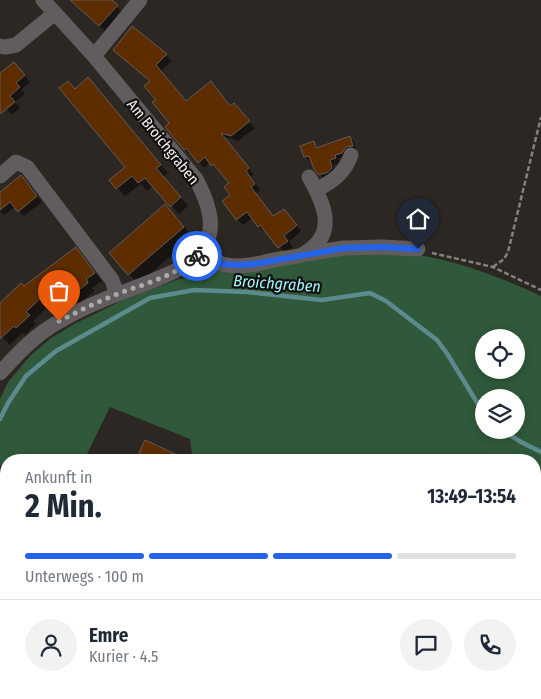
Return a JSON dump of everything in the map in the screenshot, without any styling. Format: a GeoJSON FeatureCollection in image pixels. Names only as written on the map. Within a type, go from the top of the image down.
{"type":"FeatureCollection","features":[{"type":"Feature","properties":{"kind":"street","name":"Am Broichgraben"},"geometry":{"type":"LineString","coordinates":[[43,0],[94,56],[196,179],[205,197],[211,216],[209,236],[202,252]]}},
{"type":"Feature","properties":{"kind":"street"},"geometry":{"type":"LineString","coordinates":[[94,56],[140,0]]}},
{"type":"Feature","properties":{"kind":"street"},"geometry":{"type":"LineString","coordinates":[[0,46],[16,46],[55,13]]}},
{"type":"Feature","properties":{"kind":"street"},"geometry":{"type":"LineString","coordinates":[[304,254],[320,241],[325,230],[326,218],[312,183],[334,180],[343,172],[351,155]]}},
{"type":"Feature","properties":{"kind":"street"},"geometry":{"type":"LineString","coordinates":[[0,176],[16,162],[27,167],[112,280],[117,294]]}},
{"type":"Feature","properties":{"kind":"street"},"geometry":{"type":"LineString","coordinates":[[0,373],[19,352],[42,332],[78,311],[171,274],[186,266],[202,252],[222,264],[238,265],[254,264],[344,248],[383,247],[418,249]]}},
{"type":"Feature","properties":{"kind":"path"},"geometry":{"type":"LineString","coordinates":[[493,267],[504,259],[508,252],[541,117]]}},
{"type":"Feature","properties":{"kind":"path"},"geometry":{"type":"LineString","coordinates":[[418,249],[493,267],[541,290]]}},
{"type":"Feature","properties":{"kind":"green space"},"geometry":{"type":"Polygon","coordinates":[[[343,255],[419,255],[482,271],[541,296],[541,454],[192,454],[190,439],[110,407],[87,454],[0,454],[0,399],[8,382],[30,356],[51,338],[74,324],[121,301],[179,279],[198,277],[215,269],[243,268],[343,255]]]}},
{"type":"Feature","properties":{"kind":"building"},"geometry":{"type":"Polygon","coordinates":[[[70,0],[112,0],[118,5],[99,26],[70,0]]]}},
{"type":"Feature","properties":{"kind":"building"},"geometry":{"type":"Polygon","coordinates":[[[132,26],[167,54],[156,65],[186,101],[211,81],[230,106],[234,103],[250,121],[231,136],[221,133],[249,168],[246,171],[255,184],[251,187],[273,216],[284,209],[297,225],[284,236],[288,241],[278,248],[247,212],[236,220],[222,201],[230,195],[224,187],[229,183],[213,164],[211,166],[205,157],[198,163],[186,148],[184,150],[165,127],[169,123],[152,102],[156,100],[144,86],[150,81],[113,50],[132,26]]]}},
{"type":"Feature","properties":{"kind":"building"},"geometry":{"type":"Polygon","coordinates":[[[14,62],[25,75],[16,83],[20,87],[10,96],[15,102],[0,114],[0,73],[14,62]]]}},
{"type":"Feature","properties":{"kind":"building"},"geometry":{"type":"Polygon","coordinates":[[[88,77],[161,165],[156,168],[181,197],[170,207],[145,178],[138,183],[132,176],[116,189],[109,180],[125,167],[59,88],[68,81],[75,89],[88,77]]]}},
{"type":"Feature","properties":{"kind":"building"},"geometry":{"type":"Polygon","coordinates":[[[350,136],[353,146],[346,147],[342,153],[335,155],[336,158],[330,160],[332,168],[328,172],[319,175],[314,169],[309,156],[304,157],[300,146],[314,141],[316,148],[350,136]]]}},
{"type":"Feature","properties":{"kind":"building"},"geometry":{"type":"Polygon","coordinates":[[[21,175],[37,196],[18,212],[10,202],[0,210],[0,192],[21,175]]]}},
{"type":"Feature","properties":{"kind":"building"},"geometry":{"type":"Polygon","coordinates":[[[165,204],[184,227],[128,275],[109,253],[165,204]]]}},
{"type":"Feature","properties":{"kind":"building"},"geometry":{"type":"Polygon","coordinates":[[[76,247],[95,273],[86,279],[88,283],[69,297],[67,294],[55,303],[47,292],[26,312],[30,315],[0,339],[0,303],[21,283],[24,286],[76,247]]]}},
{"type":"Feature","properties":{"kind":"building"},"geometry":{"type":"Polygon","coordinates":[[[145,440],[175,454],[141,454],[139,453],[145,440]]]}},
{"type":"Feature","properties":{"kind":"waterway","name":"Broichgraben"},"geometry":{"type":"LineString","coordinates":[[0,419],[26,376],[56,351],[150,298],[194,290],[248,292],[322,300],[370,293],[386,301],[437,340],[475,399]]}},
{"type":"Feature","properties":{"kind":"waterway","name":"Broichgraben"},"geometry":{"type":"LineString","coordinates":[[516,439],[541,452]]}},
{"type":"Feature","properties":{"kind":"way so far"},"geometry":{"type":"LineString","coordinates":[[59,321],[117,294],[171,274],[186,266],[197,256]]}},
{"type":"Feature","properties":{"kind":"route"},"geometry":{"type":"LineString","coordinates":[[197,256],[202,252],[222,264],[238,265],[254,264],[344,248],[383,247],[418,249]]}}]}
